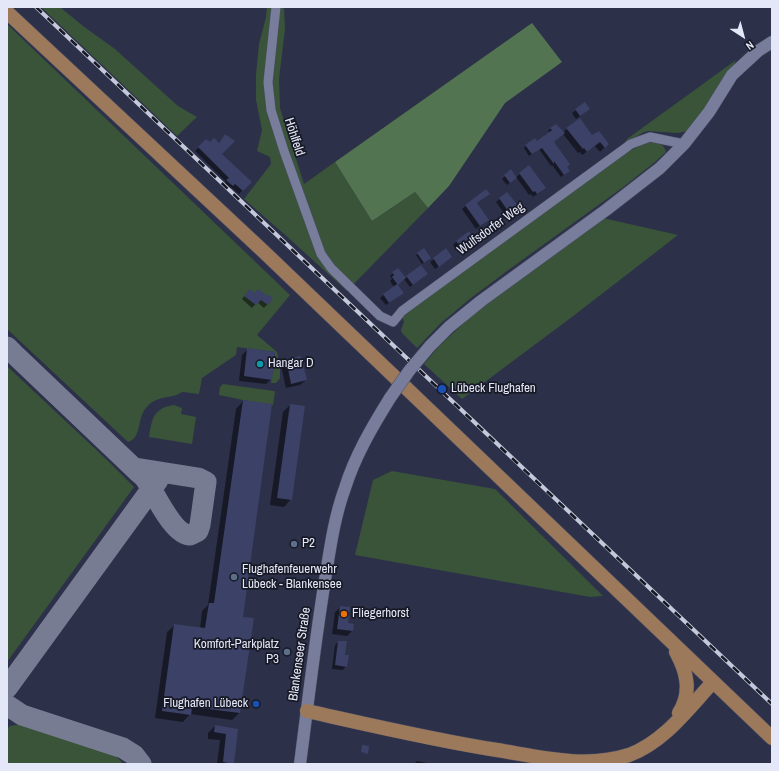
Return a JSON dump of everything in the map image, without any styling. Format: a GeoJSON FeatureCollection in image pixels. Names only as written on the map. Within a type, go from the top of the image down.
{"type":"FeatureCollection","features":[{"type":"Feature","properties":{"kind":"main road"},"geometry":{"type":"LineString","coordinates":[[7,12],[268,256],[772,738]]}},
{"type":"Feature","properties":{"kind":"main road"},"geometry":{"type":"LineString","coordinates":[[668,730],[683,706],[687,693],[687,681],[683,664],[670,641]]}},
{"type":"Feature","properties":{"kind":"main road"},"geometry":{"type":"LineString","coordinates":[[307,711],[451,743],[540,757],[589,762],[629,754],[649,744],[668,730],[713,682]]}},
{"type":"Feature","properties":{"kind":"street","name":"Höhlfeld"},"geometry":{"type":"LineString","coordinates":[[276,7],[268,82],[271,110],[321,254],[331,268]]}},
{"type":"Feature","properties":{"kind":"street"},"geometry":{"type":"LineString","coordinates":[[684,144],[709,112],[732,75],[772,42]]}},
{"type":"Feature","properties":{"kind":"street","name":"Wulfsdorfer Weg"},"geometry":{"type":"LineString","coordinates":[[331,268],[380,316],[393,322],[402,311],[631,144],[650,137],[684,144]]}},
{"type":"Feature","properties":{"kind":"street","name":"Blankenseer Straße"},"geometry":{"type":"LineString","coordinates":[[300,764],[322,601],[339,504],[364,442],[380,414],[409,371],[448,327],[481,301],[646,180],[684,144]]}},
{"type":"Feature","properties":{"kind":"green space"},"geometry":{"type":"Polygon","coordinates":[[[41,7],[60,7],[115,49],[178,106],[197,117],[177,136],[41,7]]]}},
{"type":"Feature","properties":{"kind":"green space"},"geometry":{"type":"Polygon","coordinates":[[[267,7],[284,7],[285,29],[279,79],[280,108],[304,184],[335,162],[372,221],[415,192],[428,208],[347,291],[244,199],[271,164],[270,157],[257,151],[262,130],[256,100],[256,74],[259,44],[267,7]]]}},
{"type":"Feature","properties":{"kind":"green space"},"geometry":{"type":"Polygon","coordinates":[[[532,23],[562,62],[505,103],[449,186],[428,208],[415,192],[372,221],[335,162],[532,23]]]}},
{"type":"Feature","properties":{"kind":"green space"},"geometry":{"type":"Polygon","coordinates":[[[7,24],[290,295],[257,335],[277,352],[280,378],[276,383],[271,383],[275,352],[237,347],[236,355],[202,378],[199,394],[182,392],[173,396],[159,399],[150,404],[143,412],[135,436],[128,442],[7,329],[7,24]]]}},
{"type":"Feature","properties":{"kind":"green space"},"geometry":{"type":"Polygon","coordinates":[[[736,60],[730,73],[692,130],[678,133],[648,131],[624,144],[627,139],[736,60]]]}},
{"type":"Feature","properties":{"kind":"green space"},"geometry":{"type":"Polygon","coordinates":[[[652,142],[661,144],[666,152],[622,188],[471,298],[441,323],[417,348],[402,333],[401,330],[404,322],[402,316],[622,155],[645,143],[652,142]]]}},
{"type":"Feature","properties":{"kind":"green space"},"geometry":{"type":"Polygon","coordinates":[[[603,218],[678,235],[572,317],[462,399],[424,364],[440,345],[487,302],[603,218]]]}},
{"type":"Feature","properties":{"kind":"green space"},"geometry":{"type":"Polygon","coordinates":[[[7,367],[134,487],[7,662],[7,367]]]}},
{"type":"Feature","properties":{"kind":"green space"},"geometry":{"type":"Polygon","coordinates":[[[223,384],[274,391],[273,405],[219,395],[220,387],[223,384]]]}},
{"type":"Feature","properties":{"kind":"green space"},"geometry":{"type":"Polygon","coordinates":[[[174,405],[182,408],[181,414],[196,417],[192,444],[149,437],[151,425],[155,415],[167,406],[174,405]]]}},
{"type":"Feature","properties":{"kind":"green space"},"geometry":{"type":"Polygon","coordinates":[[[392,471],[495,489],[603,596],[590,597],[355,555],[373,480],[392,471]]]}},
{"type":"Feature","properties":{"kind":"green space"},"geometry":{"type":"Polygon","coordinates":[[[22,724],[110,752],[123,764],[7,764],[7,729],[10,726],[22,724]]]}},
{"type":"Feature","properties":{"kind":"building"},"geometry":{"type":"Polygon","coordinates":[[[585,102],[590,109],[580,116],[575,109],[585,102]]]}},
{"type":"Feature","properties":{"kind":"building"},"geometry":{"type":"Polygon","coordinates":[[[580,118],[592,135],[599,131],[609,144],[605,148],[600,142],[587,152],[584,148],[583,149],[566,128],[580,118]]]}},
{"type":"Feature","properties":{"kind":"building"},"geometry":{"type":"Polygon","coordinates":[[[556,124],[565,133],[554,142],[570,164],[567,167],[570,171],[564,175],[542,148],[532,154],[525,145],[535,138],[537,141],[552,130],[550,128],[556,124]]]}},
{"type":"Feature","properties":{"kind":"building"},"geometry":{"type":"Polygon","coordinates":[[[225,134],[235,141],[222,154],[252,182],[243,191],[235,184],[233,186],[226,180],[229,178],[198,147],[206,139],[210,142],[214,138],[219,143],[225,134]]]}},
{"type":"Feature","properties":{"kind":"building"},"geometry":{"type":"Polygon","coordinates":[[[529,165],[546,188],[537,194],[535,191],[533,192],[519,173],[529,165]]]}},
{"type":"Feature","properties":{"kind":"building"},"geometry":{"type":"Polygon","coordinates":[[[511,169],[517,178],[510,183],[504,175],[511,169]]]}},
{"type":"Feature","properties":{"kind":"building"},"geometry":{"type":"Polygon","coordinates":[[[486,189],[490,194],[477,203],[489,220],[480,226],[465,205],[486,189]]]}},
{"type":"Feature","properties":{"kind":"building"},"geometry":{"type":"Polygon","coordinates":[[[507,192],[519,207],[510,214],[499,198],[507,192]]]}},
{"type":"Feature","properties":{"kind":"building"},"geometry":{"type":"Polygon","coordinates":[[[469,231],[475,240],[462,249],[456,241],[469,231]]]}},
{"type":"Feature","properties":{"kind":"building"},"geometry":{"type":"Polygon","coordinates":[[[424,248],[431,258],[424,263],[417,253],[424,248]]]}},
{"type":"Feature","properties":{"kind":"building"},"geometry":{"type":"Polygon","coordinates":[[[446,248],[452,257],[439,267],[433,258],[446,248]]]}},
{"type":"Feature","properties":{"kind":"building"},"geometry":{"type":"Polygon","coordinates":[[[421,265],[428,274],[413,285],[406,276],[421,265]]]}},
{"type":"Feature","properties":{"kind":"building"},"geometry":{"type":"Polygon","coordinates":[[[398,268],[406,278],[398,285],[392,277],[394,275],[392,272],[398,268]]]}},
{"type":"Feature","properties":{"kind":"building"},"geometry":{"type":"Polygon","coordinates":[[[397,284],[404,293],[389,303],[383,294],[397,284]]]}},
{"type":"Feature","properties":{"kind":"building"},"geometry":{"type":"Polygon","coordinates":[[[250,289],[255,293],[258,289],[267,296],[268,294],[273,298],[268,305],[261,300],[256,305],[244,296],[250,289]]]}},
{"type":"Feature","properties":{"kind":"building","name":"Hangar D"},"geometry":{"type":"Polygon","coordinates":[[[247,348],[275,352],[272,380],[244,376],[247,348]]]}},
{"type":"Feature","properties":{"kind":"building"},"geometry":{"type":"Polygon","coordinates":[[[301,356],[307,380],[291,384],[286,359],[301,356]]]}},
{"type":"Feature","properties":{"kind":"building"},"geometry":{"type":"Polygon","coordinates":[[[243,400],[272,404],[243,617],[254,618],[240,713],[192,707],[191,715],[162,711],[174,624],[205,628],[209,603],[214,603],[243,400]]]}},
{"type":"Feature","properties":{"kind":"building"},"geometry":{"type":"Polygon","coordinates":[[[290,404],[305,406],[292,500],[277,498],[290,404]]]}},
{"type":"Feature","properties":{"kind":"building"},"geometry":{"type":"Polygon","coordinates":[[[340,606],[350,607],[348,623],[354,624],[353,631],[337,629],[340,606]]]}},
{"type":"Feature","properties":{"kind":"building"},"geometry":{"type":"Polygon","coordinates":[[[338,641],[347,641],[345,655],[349,655],[347,667],[335,665],[338,641]]]}},
{"type":"Feature","properties":{"kind":"building"},"geometry":{"type":"Polygon","coordinates":[[[215,725],[238,729],[234,764],[223,762],[226,734],[214,732],[215,725]]]}},
{"type":"Feature","properties":{"kind":"building"},"geometry":{"type":"Polygon","coordinates":[[[362,745],[369,746],[368,754],[361,752],[362,745]]]}},
{"type":"Feature","properties":{"kind":"taxiway"},"geometry":{"type":"LineString","coordinates":[[7,347],[144,477],[165,512],[177,528],[190,535],[198,531],[206,482],[198,478],[135,468]]}},
{"type":"Feature","properties":{"kind":"taxiway"},"geometry":{"type":"LineString","coordinates":[[7,688],[158,480]]}},
{"type":"Feature","properties":{"kind":"taxiway"},"geometry":{"type":"LineString","coordinates":[[7,705],[22,715],[123,748],[134,755],[141,764]]}},
{"type":"Feature","properties":{"kind":"railway"},"geometry":{"type":"LineString","coordinates":[[36,7],[772,704]]}},
{"type":"Feature","properties":{"kind":"place","name":"Hangar D"},"geometry":{"type":"Point","coordinates":[260,364]}},
{"type":"Feature","properties":{"kind":"place","name":"Lübeck Flughafen"},"geometry":{"type":"Point","coordinates":[442,389]}},
{"type":"Feature","properties":{"kind":"place","name":"P2"},"geometry":{"type":"Point","coordinates":[294,544]}},
{"type":"Feature","properties":{"kind":"place","name":"Flughafenfeuerwehr Lübeck - Blankensee"},"geometry":{"type":"Point","coordinates":[234,577]}},
{"type":"Feature","properties":{"kind":"place","name":"Fliegerhorst"},"geometry":{"type":"Point","coordinates":[344,614]}},
{"type":"Feature","properties":{"kind":"place","name":"Komfort-Parkplatz P3"},"geometry":{"type":"Point","coordinates":[287,652]}},
{"type":"Feature","properties":{"kind":"place","name":"Flughafen Lübeck"},"geometry":{"type":"Point","coordinates":[256,704]}}]}
